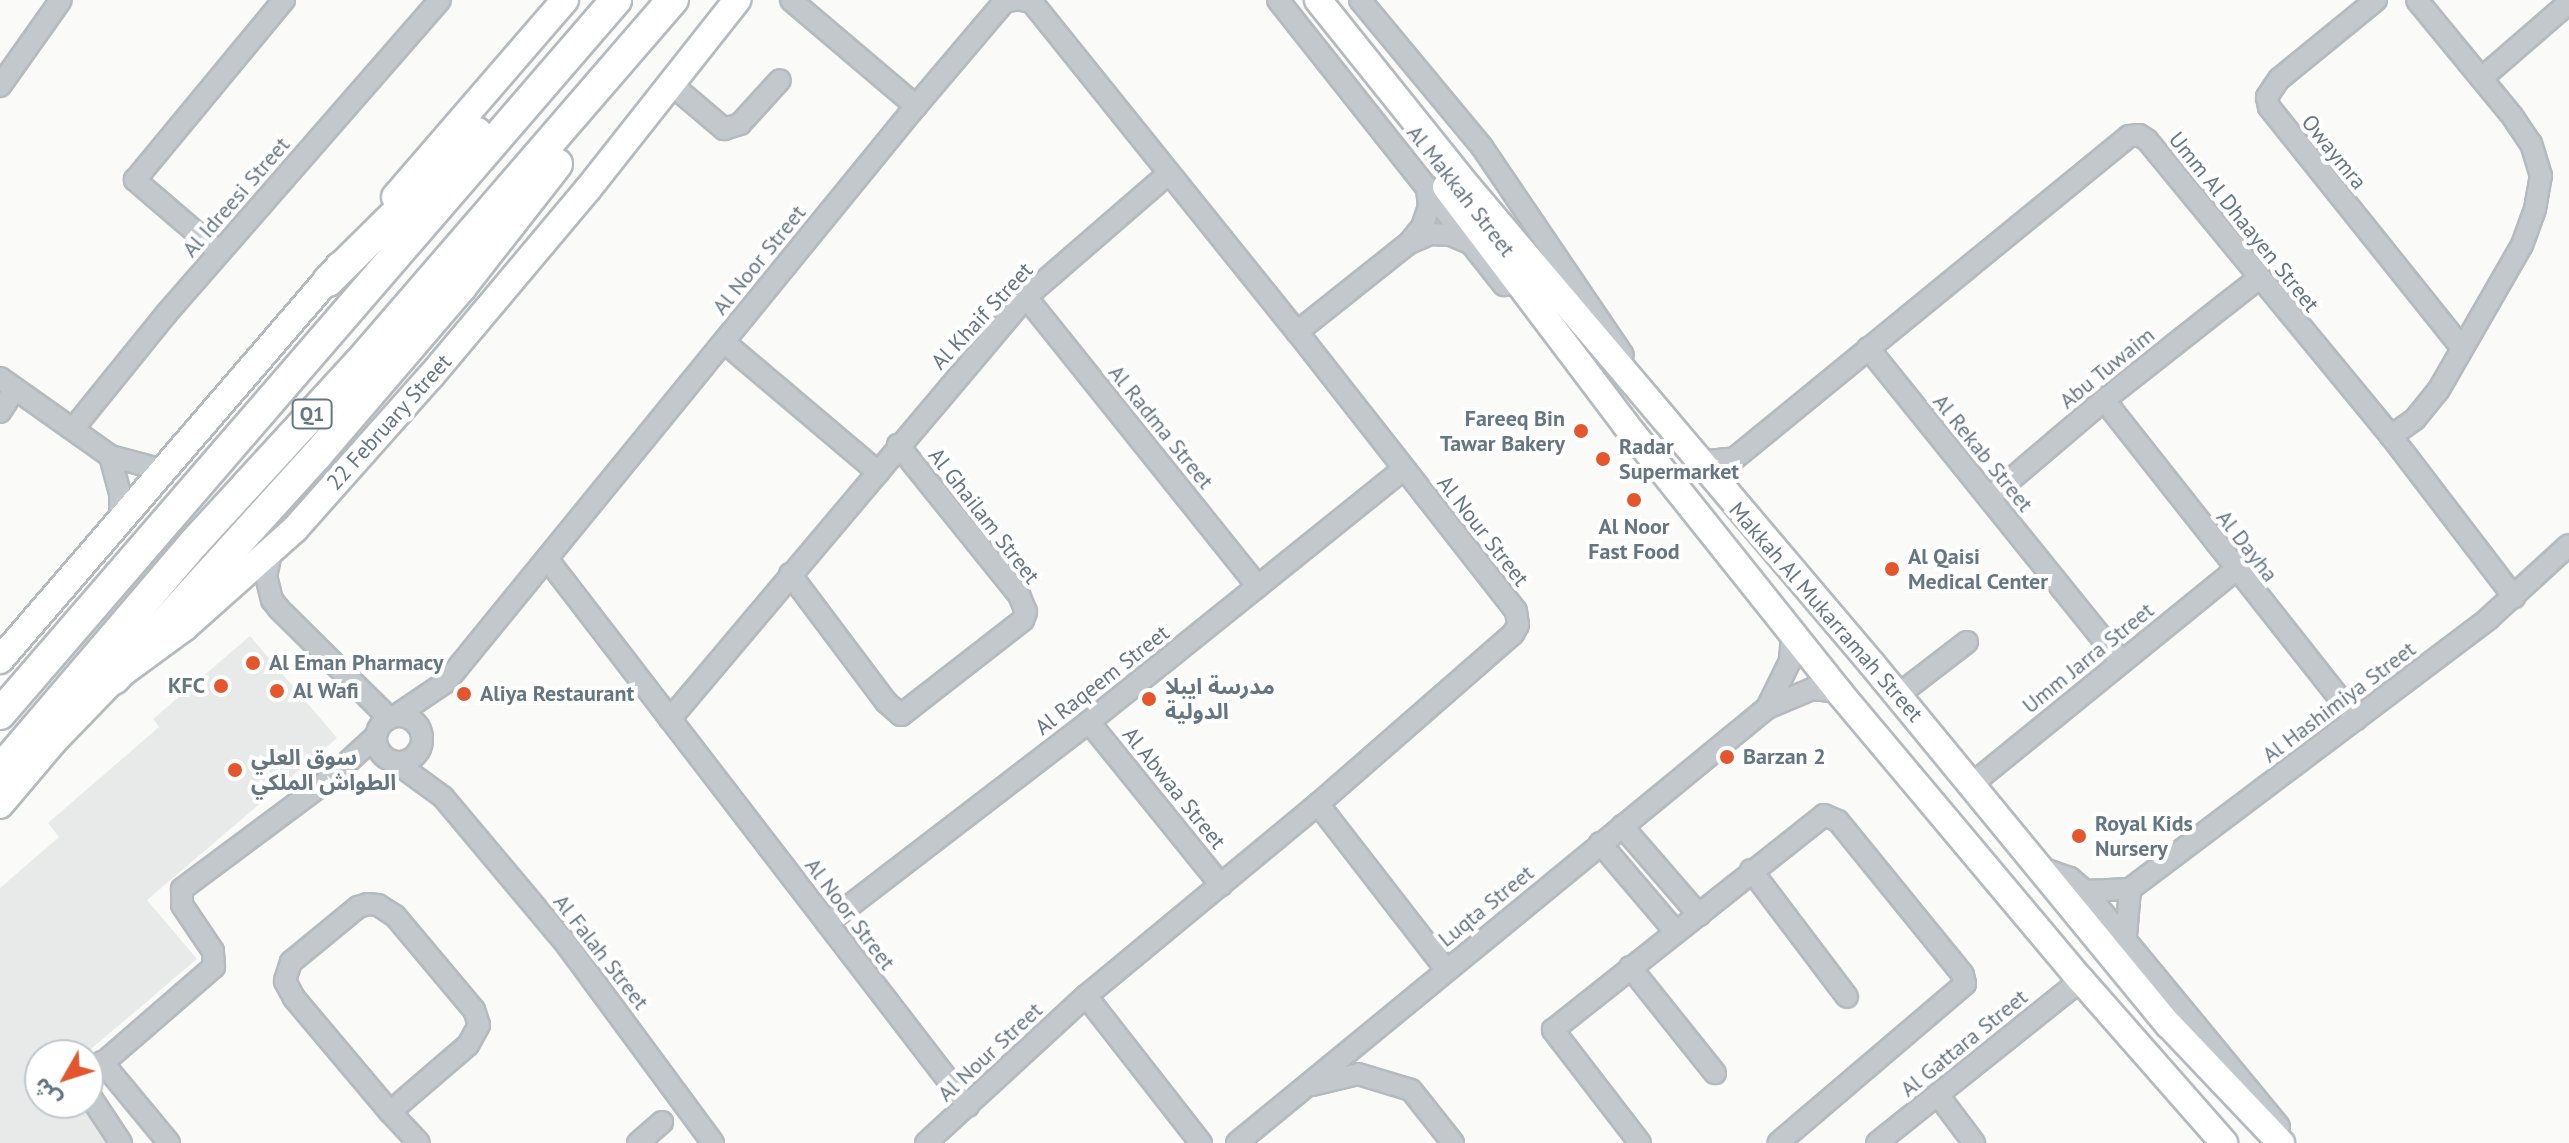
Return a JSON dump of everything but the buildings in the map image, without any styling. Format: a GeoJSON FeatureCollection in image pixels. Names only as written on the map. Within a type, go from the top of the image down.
{"type":"FeatureCollection","features":[{"type":"Feature","properties":{"kind":"highway","name":"Q1"},"geometry":{"type":"LineString","coordinates":[[0,714],[616,0]]}},
{"type":"Feature","properties":{"kind":"highway","name":"Q1"},"geometry":{"type":"LineString","coordinates":[[0,770],[194,543],[360,362],[673,0]]}},
{"type":"Feature","properties":{"kind":"highway"},"geometry":{"type":"LineString","coordinates":[[328,281],[520,91],[577,44]]}},
{"type":"Feature","properties":{"kind":"highway"},"geometry":{"type":"LineString","coordinates":[[114,679],[317,455],[461,287],[596,113],[623,58]]}},
{"type":"Feature","properties":{"kind":"main road"},"geometry":{"type":"LineString","coordinates":[[0,660],[328,281],[376,219],[565,0]]}},
{"type":"Feature","properties":{"kind":"main road","name":"22 February Street"},"geometry":{"type":"LineString","coordinates":[[0,805],[53,742],[114,679],[185,627],[271,553],[431,376],[737,0]]}},
{"type":"Feature","properties":{"kind":"main road","name":"Makkah Al Mukarramah Street"},"geometry":{"type":"LineString","coordinates":[[1296,0],[1839,692],[2081,980],[2224,1143]]}},
{"type":"Feature","properties":{"kind":"main road","name":"Makkah Al Mukarramah Street"},"geometry":{"type":"LineString","coordinates":[[1318,0],[1467,186],[2041,868],[2118,944],[2195,1054],[2281,1143]]}},
{"type":"Feature","properties":{"kind":"main road"},"geometry":{"type":"LineString","coordinates":[[2118,944],[2145,961]]}},
{"type":"Feature","properties":{"kind":"street"},"geometry":{"type":"LineString","coordinates":[[0,86],[61,0]]}},
{"type":"Feature","properties":{"kind":"street"},"geometry":{"type":"LineString","coordinates":[[219,252],[135,180],[284,0]]}},
{"type":"Feature","properties":{"kind":"street"},"geometry":{"type":"LineString","coordinates":[[791,0],[916,106]]}},
{"type":"Feature","properties":{"kind":"street","name":"Al Noor Street"},"geometry":{"type":"LineString","coordinates":[[422,740],[446,682],[916,106],[1005,1],[1015,0]]}},
{"type":"Feature","properties":{"kind":"street","name":"Al Nour Street"},"geometry":{"type":"LineString","coordinates":[[926,1143],[1086,996],[1318,804],[1513,634],[1518,625],[1516,611],[1297,332],[1032,2],[1022,0]]}},
{"type":"Feature","properties":{"kind":"street","name":"Al Makkah Street"},"geometry":{"type":"LineString","coordinates":[[1278,0],[1572,369],[1587,386],[1613,405]]}},
{"type":"Feature","properties":{"kind":"street","name":"Al Makkah Street"},"geometry":{"type":"LineString","coordinates":[[1360,0],[1482,147],[1623,355],[1648,401]]}},
{"type":"Feature","properties":{"kind":"street","name":"Owaymra"},"geometry":{"type":"LineString","coordinates":[[2376,0],[2279,79],[2267,97],[2269,107],[2462,348]]}},
{"type":"Feature","properties":{"kind":"street"},"geometry":{"type":"LineString","coordinates":[[2391,436],[2415,419],[2438,391],[2522,245],[2535,209],[2541,176],[2531,144],[2482,78],[2417,0]]}},
{"type":"Feature","properties":{"kind":"street","name":"Al Idreesi Street"},"geometry":{"type":"LineString","coordinates":[[73,429],[219,252],[438,1]]}},
{"type":"Feature","properties":{"kind":"street"},"geometry":{"type":"LineString","coordinates":[[2482,78],[2565,6]]}},
{"type":"Feature","properties":{"kind":"street"},"geometry":{"type":"LineString","coordinates":[[671,84],[724,129],[740,124],[780,80]]}},
{"type":"Feature","properties":{"kind":"street","name":"Umm Al Dhaayen Street"},"geometry":{"type":"LineString","coordinates":[[1735,458],[2134,135],[2147,140],[2258,279],[2391,436],[2514,597]]}},
{"type":"Feature","properties":{"kind":"street","name":"Al Khaif Street"},"geometry":{"type":"LineString","coordinates":[[670,719],[898,445],[1026,297],[1169,173]]}},
{"type":"Feature","properties":{"kind":"street"},"geometry":{"type":"LineString","coordinates":[[1297,332],[1409,243],[1422,227],[1429,207],[1427,187]]}},
{"type":"Feature","properties":{"kind":"street"},"geometry":{"type":"LineString","coordinates":[[1409,243],[1430,234],[1451,235],[1472,244]]}},
{"type":"Feature","properties":{"kind":"street","name":"Abu Tuwaim"},"geometry":{"type":"LineString","coordinates":[[1989,498],[2104,400],[2258,279]]}},
{"type":"Feature","properties":{"kind":"street","name":"Al Radma Street"},"geometry":{"type":"LineString","coordinates":[[1026,297],[1258,587]]}},
{"type":"Feature","properties":{"kind":"street"},"geometry":{"type":"LineString","coordinates":[[724,342],[878,472]]}},
{"type":"Feature","properties":{"kind":"street","name":"Al Rekab Street"},"geometry":{"type":"LineString","coordinates":[[1868,348],[2121,662]]}},
{"type":"Feature","properties":{"kind":"street"},"geometry":{"type":"LineString","coordinates":[[0,412],[7,383],[110,456],[163,470]]}},
{"type":"Feature","properties":{"kind":"street","name":"Al Dayha"},"geometry":{"type":"LineString","coordinates":[[2104,400],[2235,570],[2356,719]]}},
{"type":"Feature","properties":{"kind":"street","name":"Al Ghailam Street"},"geometry":{"type":"LineString","coordinates":[[790,574],[886,702],[901,715],[1023,620],[1026,612],[1019,595],[898,445]]}},
{"type":"Feature","properties":{"kind":"street"},"geometry":{"type":"LineString","coordinates":[[110,456],[118,481],[120,519]]}},
{"type":"Feature","properties":{"kind":"street"},"geometry":{"type":"LineString","coordinates":[[1698,462],[1735,458],[1730,480],[1731,502]]}},
{"type":"Feature","properties":{"kind":"street","name":"Al Raqeem Street"},"geometry":{"type":"LineString","coordinates":[[827,923],[1089,722],[1404,469]]}},
{"type":"Feature","properties":{"kind":"street","name":"Al Hashimiya Street"},"geometry":{"type":"LineString","coordinates":[[2130,889],[2514,597],[2569,545]]}},
{"type":"Feature","properties":{"kind":"street"},"geometry":{"type":"LineString","coordinates":[[271,553],[266,576],[272,600],[279,609],[393,716],[416,723],[422,740],[412,758],[392,760],[328,780]]}},
{"type":"Feature","properties":{"kind":"street","name":"Al Noor Street"},"geometry":{"type":"LineString","coordinates":[[548,560],[968,1106]]}},
{"type":"Feature","properties":{"kind":"street","name":"Umm Jarra Street"},"geometry":{"type":"LineString","coordinates":[[1972,784],[2235,570]]}},
{"type":"Feature","properties":{"kind":"street","name":"Luqta Street"},"geometry":{"type":"LineString","coordinates":[[1767,708],[1790,661],[1792,633]]}},
{"type":"Feature","properties":{"kind":"street"},"geometry":{"type":"LineString","coordinates":[[1898,695],[1967,642]]}},
{"type":"Feature","properties":{"kind":"street","name":"Al Noor Street"},"geometry":{"type":"LineString","coordinates":[[393,716],[446,682]]}},
{"type":"Feature","properties":{"kind":"street","name":"Luqta Street"},"geometry":{"type":"LineString","coordinates":[[1237,1143],[1767,708],[1812,689],[1839,692]]}},
{"type":"Feature","properties":{"kind":"street"},"geometry":{"type":"LineString","coordinates":[[392,760],[378,749],[376,736],[379,727],[393,716]]}},
{"type":"Feature","properties":{"kind":"street","name":"Al Abwaa Street"},"geometry":{"type":"LineString","coordinates":[[1089,722],[1221,885]]}},
{"type":"Feature","properties":{"kind":"street"},"geometry":{"type":"LineString","coordinates":[[104,1061],[214,967],[213,951],[182,905],[182,889],[328,780],[376,736]]}},
{"type":"Feature","properties":{"kind":"street","name":"Al Falah Street"},"geometry":{"type":"LineString","coordinates":[[422,740],[443,797]]}},
{"type":"Feature","properties":{"kind":"street","name":"Al Falah Street"},"geometry":{"type":"LineString","coordinates":[[392,760],[443,797],[567,945],[713,1143]]}},
{"type":"Feature","properties":{"kind":"street"},"geometry":{"type":"LineString","coordinates":[[1318,804],[1446,969]]}},
{"type":"Feature","properties":{"kind":"street"},"geometry":{"type":"LineString","coordinates":[[1640,1143],[1553,1030],[1751,870],[1824,815],[1832,816],[1965,979],[1963,988],[1778,1143]]}},
{"type":"Feature","properties":{"kind":"street"},"geometry":{"type":"LineString","coordinates":[[1622,826],[1699,915]]}},
{"type":"Feature","properties":{"kind":"street"},"geometry":{"type":"LineString","coordinates":[[1600,843],[1675,931]]}},
{"type":"Feature","properties":{"kind":"street"},"geometry":{"type":"LineString","coordinates":[[2041,868],[2070,878],[2085,891],[2118,944]]}},
{"type":"Feature","properties":{"kind":"street"},"geometry":{"type":"LineString","coordinates":[[1751,870],[1847,997]]}},
{"type":"Feature","properties":{"kind":"street"},"geometry":{"type":"LineString","coordinates":[[2085,891],[2130,889],[2118,944]]}},
{"type":"Feature","properties":{"kind":"street"},"geometry":{"type":"LineString","coordinates":[[390,1112],[468,1045],[479,1025],[474,1010],[395,916],[387,909],[368,904],[358,907],[291,962],[285,981],[294,998],[390,1112],[419,1143]]}},
{"type":"Feature","properties":{"kind":"street"},"geometry":{"type":"LineString","coordinates":[[2145,961],[2290,1143]]}},
{"type":"Feature","properties":{"kind":"street"},"geometry":{"type":"LineString","coordinates":[[1630,967],[1715,1073]]}},
{"type":"Feature","properties":{"kind":"street","name":"Al Gattara Street"},"geometry":{"type":"LineString","coordinates":[[1877,1143],[2081,980]]}},
{"type":"Feature","properties":{"kind":"street"},"geometry":{"type":"LineString","coordinates":[[1086,996],[1201,1143]]}},
{"type":"Feature","properties":{"kind":"street"},"geometry":{"type":"LineString","coordinates":[[1304,1087],[1358,1074],[1411,1090],[1453,1143]]}},
{"type":"Feature","properties":{"kind":"street"},"geometry":{"type":"LineString","coordinates":[[104,1078],[169,1143]]}},
{"type":"Feature","properties":{"kind":"street"},"geometry":{"type":"LineString","coordinates":[[1938,1095],[1974,1143]]}},
{"type":"Feature","properties":{"kind":"street"},"geometry":{"type":"LineString","coordinates":[[104,1117],[121,1143]]}},
{"type":"Feature","properties":{"kind":"street"},"geometry":{"type":"LineString","coordinates":[[638,1143],[662,1122]]}},
{"type":"Feature","properties":{"kind":"shaded area"},"geometry":{"type":"Polygon","coordinates":[[[250,636],[337,738],[147,900],[197,959],[103,1039],[24,1039],[24,1119],[104,1119],[104,1103],[135,1143],[0,1143],[0,888],[59,837],[48,823],[159,727],[153,719],[250,636]]]}},
{"type":"Feature","properties":{"kind":"place","name":"Fareeq Bin Tawar Bakery"},"geometry":{"type":"Point","coordinates":[1581,431]}},
{"type":"Feature","properties":{"kind":"place","name":"Radar Supermarket"},"geometry":{"type":"Point","coordinates":[1603,459]}},
{"type":"Feature","properties":{"kind":"place","name":"Al Noor Fast Food"},"geometry":{"type":"Point","coordinates":[1634,500]}},
{"type":"Feature","properties":{"kind":"place","name":"Al Qaisi Medical Center"},"geometry":{"type":"Point","coordinates":[1892,569]}},
{"type":"Feature","properties":{"kind":"place","name":"Al Eman Pharmacy"},"geometry":{"type":"Point","coordinates":[253,663]}},
{"type":"Feature","properties":{"kind":"place","name":"KFC"},"geometry":{"type":"Point","coordinates":[221,686]}},
{"type":"Feature","properties":{"kind":"place","name":"Al Wafi"},"geometry":{"type":"Point","coordinates":[277,691]}},
{"type":"Feature","properties":{"kind":"place","name":"Aliya Restaurant"},"geometry":{"type":"Point","coordinates":[464,694]}},
{"type":"Feature","properties":{"kind":"place","name":"مدرسة ايبلا الدولية"},"geometry":{"type":"Point","coordinates":[1149,699]}},
{"type":"Feature","properties":{"kind":"place","name":"Barzan 2"},"geometry":{"type":"Point","coordinates":[1727,757]}},
{"type":"Feature","properties":{"kind":"place","name":"سوق العلي الطواش الملكي"},"geometry":{"type":"Point","coordinates":[235,770]}},
{"type":"Feature","properties":{"kind":"place","name":"Royal Kids Nursery"},"geometry":{"type":"Point","coordinates":[2079,836]}}]}
